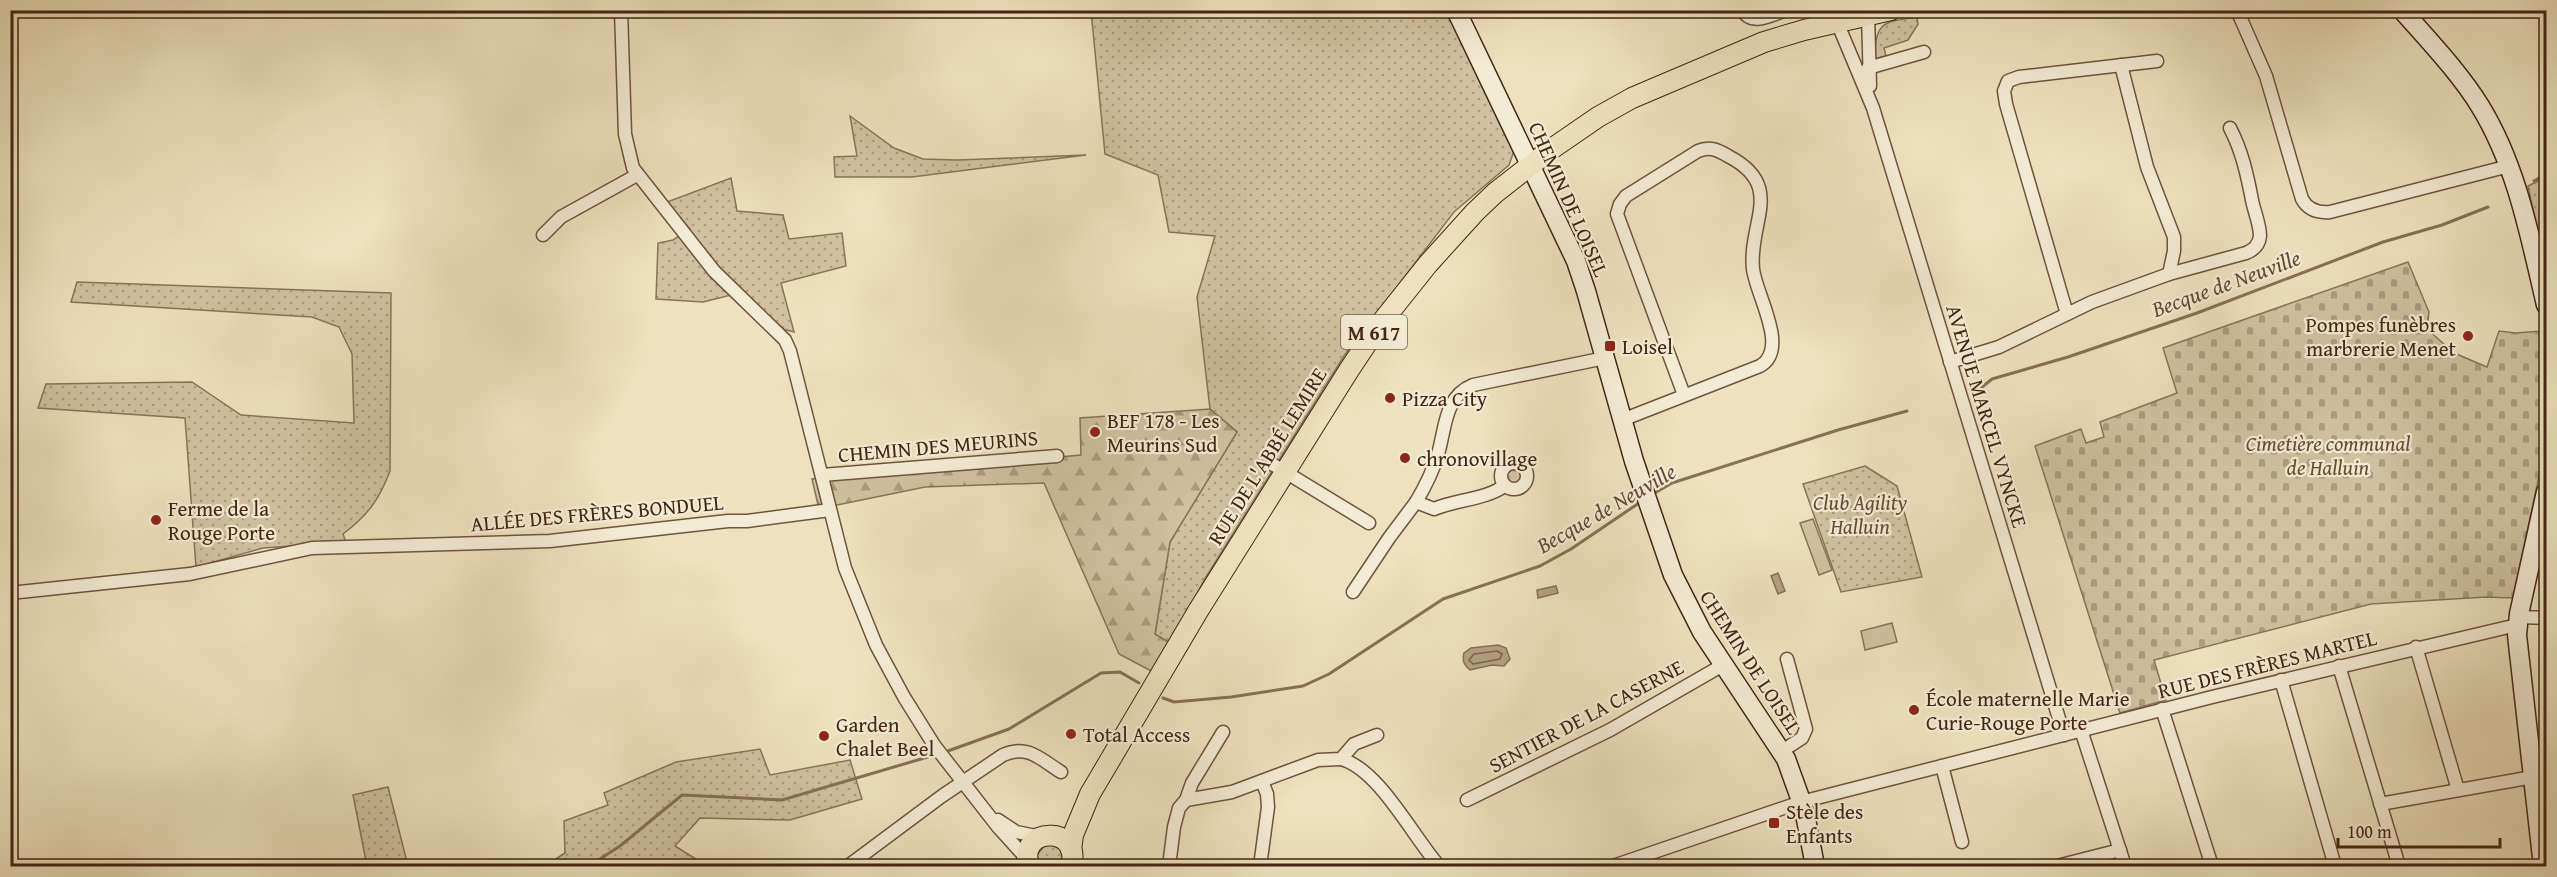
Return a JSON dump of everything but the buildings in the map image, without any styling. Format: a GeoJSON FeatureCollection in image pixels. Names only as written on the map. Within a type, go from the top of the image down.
{"type":"FeatureCollection","features":[{"type":"Feature","properties":{"kind":"main road","name":"RUE DE L'ABBÉ LEMIRE"},"geometry":{"type":"LineString","coordinates":[[1075,859],[1073,835],[1090,794],[1161,676],[1206,616],[1283,471],[1408,302],[1474,226],[1533,170],[1682,77],[1754,46],[1843,17],[1891,10]]}},
{"type":"Feature","properties":{"kind":"main road","name":"RUE DE L'ABBÉ LEMIRE"},"geometry":{"type":"LineString","coordinates":[[1028,863],[1030,846],[1045,836],[1090,794]]}},
{"type":"Feature","properties":{"kind":"main road","name":"RUE DE L'ABBÉ LEMIRE"},"geometry":{"type":"LineString","coordinates":[[1045,836],[1065,840],[1075,859]]}},
{"type":"Feature","properties":{"kind":"street","name":"CHEMIN DES MEURINS"},"geometry":{"type":"LineString","coordinates":[[621,10],[625,134],[637,175],[714,271],[785,340],[790,351],[845,568],[866,621],[904,697],[934,745],[1028,863]]}},
{"type":"Feature","properties":{"kind":"street","name":"CHEMIN DE LOISEL"},"geometry":{"type":"LineString","coordinates":[[1456,10],[1576,261],[1642,484],[1681,592],[1723,665],[1782,751],[1802,802],[1815,867]]}},
{"type":"Feature","properties":{"kind":"street"},"geometry":{"type":"LineString","coordinates":[[1742,10],[1749,18],[1758,20],[1786,10]]}},
{"type":"Feature","properties":{"kind":"street"},"geometry":{"type":"LineString","coordinates":[[2237,10],[2266,76],[2302,199],[2304,204],[2313,211],[2330,212],[2509,166]]}},
{"type":"Feature","properties":{"kind":"street"},"geometry":{"type":"LineString","coordinates":[[2402,10],[2472,93],[2490,124],[2509,166],[2523,210],[2547,305]]}},
{"type":"Feature","properties":{"kind":"street","name":"AVENUE MARCEL VYNCKE"},"geometry":{"type":"LineString","coordinates":[[1868,15],[1868,68],[1873,108]]}},
{"type":"Feature","properties":{"kind":"street","name":"AVENUE MARCEL VYNCKE"},"geometry":{"type":"LineString","coordinates":[[1843,17],[1873,108],[2064,735]]}},
{"type":"Feature","properties":{"kind":"street"},"geometry":{"type":"LineString","coordinates":[[1868,68],[1924,52]]}},
{"type":"Feature","properties":{"kind":"street"},"geometry":{"type":"LineString","coordinates":[[2067,314],[2006,105],[2004,91],[2008,81],[2019,76],[2157,61]]}},
{"type":"Feature","properties":{"kind":"street"},"geometry":{"type":"LineString","coordinates":[[2121,65],[2147,167],[2174,237],[2174,251],[2169,274]]}},
{"type":"Feature","properties":{"kind":"street"},"geometry":{"type":"LineString","coordinates":[[1950,362],[1999,347],[2104,297],[2169,274],[2254,249],[2259,242],[2259,232],[2250,184],[2240,149],[2230,128]]}},
{"type":"Feature","properties":{"kind":"street"},"geometry":{"type":"LineString","coordinates":[[1622,420],[1760,366],[1767,361],[1773,348],[1773,338],[1753,269],[1761,190],[1752,172],[1744,164],[1710,148],[1698,151],[1626,196],[1617,214],[1684,395]]}},
{"type":"Feature","properties":{"kind":"street"},"geometry":{"type":"LineString","coordinates":[[543,235],[561,217],[637,175]]}},
{"type":"Feature","properties":{"kind":"street"},"geometry":{"type":"LineString","coordinates":[[1353,592],[1416,501],[1434,464],[1450,405],[1463,390],[1473,385],[1605,358]]}},
{"type":"Feature","properties":{"kind":"street","name":"CHEMIN DES MEURINS"},"geometry":{"type":"LineString","coordinates":[[822,475],[1057,456]]}},
{"type":"Feature","properties":{"kind":"street"},"geometry":{"type":"LineString","coordinates":[[1283,471],[1369,523]]}},
{"type":"Feature","properties":{"kind":"street"},"geometry":{"type":"LineString","coordinates":[[1416,501],[1434,509],[1494,492],[1504,486]]}},
{"type":"Feature","properties":{"kind":"street"},"geometry":{"type":"LineString","coordinates":[[2542,867],[2537,767],[2518,621],[2547,492]]}},
{"type":"Feature","properties":{"kind":"street","name":"ALLÉE DES FRÈRES BONDUEL"},"geometry":{"type":"LineString","coordinates":[[10,593],[190,574],[294,551],[338,546],[550,541],[830,510]]}},
{"type":"Feature","properties":{"kind":"street","name":"RUE DES FRÈRES MARTEL"},"geometry":{"type":"LineString","coordinates":[[1613,867],[1802,802],[2162,709],[2518,621],[2547,618]]}},
{"type":"Feature","properties":{"kind":"street"},"geometry":{"type":"LineString","coordinates":[[2416,647],[2458,789]]}},
{"type":"Feature","properties":{"kind":"street"},"geometry":{"type":"LineString","coordinates":[[1782,751],[1802,738],[1806,729],[1787,659]]}},
{"type":"Feature","properties":{"kind":"street","name":"SENTIER DE LA CASERNE"},"geometry":{"type":"LineString","coordinates":[[1467,800],[1610,730],[1723,665]]}},
{"type":"Feature","properties":{"kind":"street"},"geometry":{"type":"LineString","coordinates":[[2339,666],[2399,867]]}},
{"type":"Feature","properties":{"kind":"street"},"geometry":{"type":"LineString","coordinates":[[2282,680],[2335,867]]}},
{"type":"Feature","properties":{"kind":"street"},"geometry":{"type":"LineString","coordinates":[[2162,709],[2212,867]]}},
{"type":"Feature","properties":{"kind":"street"},"geometry":{"type":"LineString","coordinates":[[2081,730],[2125,867]]}},
{"type":"Feature","properties":{"kind":"street"},"geometry":{"type":"LineString","coordinates":[[1169,867],[1175,820],[1179,808],[1186,800],[1192,783],[1223,732]]}},
{"type":"Feature","properties":{"kind":"street"},"geometry":{"type":"LineString","coordinates":[[1341,759],[1354,744],[1377,735]]}},
{"type":"Feature","properties":{"kind":"street"},"geometry":{"type":"LineString","coordinates":[[848,867],[989,762],[1014,750],[1024,750],[1061,772]]}},
{"type":"Feature","properties":{"kind":"street"},"geometry":{"type":"LineString","coordinates":[[1186,800],[1198,796],[1225,794],[1318,760],[1341,759],[1358,767],[1381,789],[1439,867]]}},
{"type":"Feature","properties":{"kind":"street"},"geometry":{"type":"LineString","coordinates":[[1942,766],[1962,842]]}},
{"type":"Feature","properties":{"kind":"street"},"geometry":{"type":"LineString","coordinates":[[2380,804],[2458,789],[2537,767]]}},
{"type":"Feature","properties":{"kind":"street"},"geometry":{"type":"LineString","coordinates":[[1262,780],[1267,794],[1268,807],[1261,859],[1263,867]]}},
{"type":"Feature","properties":{"kind":"street","name":"CHEMIN DES MEURINS"},"geometry":{"type":"LineString","coordinates":[[988,812],[1016,832],[1045,836]]}},
{"type":"Feature","properties":{"kind":"street"},"geometry":{"type":"LineString","coordinates":[[2057,867],[2120,850]]}},
{"type":"Feature","properties":{"kind":"green space"},"geometry":{"type":"Polygon","coordinates":[[[1091,11],[1448,11],[1515,148],[1509,165],[1454,212],[1344,356],[1206,577],[1170,643],[1155,635],[1170,542],[1237,432],[1210,409],[1197,297],[1215,236],[1169,232],[1158,175],[1105,154],[1091,11]]]}},
{"type":"Feature","properties":{"kind":"green space"},"geometry":{"type":"Polygon","coordinates":[[[1917,17],[1918,24],[1908,40],[1884,48],[1886,56],[1875,60],[1877,38],[1883,26],[1896,20],[1917,17]]]}},
{"type":"Feature","properties":{"kind":"green space"},"geometry":{"type":"Polygon","coordinates":[[[850,116],[894,148],[923,159],[957,160],[1086,155],[912,177],[835,177],[834,157],[857,156],[850,116]]]}},
{"type":"Feature","properties":{"kind":"green space"},"geometry":{"type":"Polygon","coordinates":[[[2546,177],[2546,274],[2528,186],[2546,177]]]}},
{"type":"Feature","properties":{"kind":"green space"},"geometry":{"type":"Polygon","coordinates":[[[731,178],[737,211],[783,215],[789,239],[842,233],[846,266],[781,283],[794,332],[779,328],[739,293],[703,302],[656,299],[658,243],[673,240],[690,229],[667,202],[731,178]]]}},
{"type":"Feature","properties":{"kind":"green space","name":"Cimetière communal de Halluin"},"geometry":{"type":"Polygon","coordinates":[[[2408,262],[2429,312],[2427,329],[2454,353],[2487,367],[2499,331],[2516,333],[2543,331],[2546,347],[2546,443],[2513,598],[2486,597],[2371,604],[2154,660],[2166,700],[2120,713],[2035,446],[2081,429],[2086,443],[2104,437],[2100,422],[2177,393],[2163,348],[2408,262]]]}},
{"type":"Feature","properties":{"kind":"green space"},"geometry":{"type":"Polygon","coordinates":[[[77,282],[391,293],[390,471],[372,506],[343,534],[346,542],[263,548],[196,567],[185,418],[38,408],[46,384],[192,382],[241,415],[354,423],[352,354],[339,327],[312,317],[71,302],[77,282]]]}},
{"type":"Feature","properties":{"kind":"green space"},"geometry":{"type":"Polygon","coordinates":[[[1210,409],[1237,432],[1170,542],[1155,634],[1170,643],[1153,672],[1119,654],[1044,483],[925,487],[837,505],[818,505],[812,479],[1081,455],[1080,418],[1210,409]]]}},
{"type":"Feature","properties":{"kind":"green space","name":"Club Agility Halluin"},"geometry":{"type":"Polygon","coordinates":[[[1865,466],[1897,486],[1922,577],[1841,592],[1803,484],[1865,466]]]}},
{"type":"Feature","properties":{"kind":"green space"},"geometry":{"type":"Polygon","coordinates":[[[1514,470],[1520,472],[1522,478],[1520,484],[1514,486],[1508,484],[1506,478],[1508,472],[1514,470]]]}},
{"type":"Feature","properties":{"kind":"green space"},"geometry":{"type":"Polygon","coordinates":[[[1813,519],[1832,570],[1819,575],[1800,523],[1813,519]]]}},
{"type":"Feature","properties":{"kind":"green space"},"geometry":{"type":"Polygon","coordinates":[[[1892,623],[1897,642],[1865,650],[1861,631],[1892,623]]]}},
{"type":"Feature","properties":{"kind":"green space"},"geometry":{"type":"Polygon","coordinates":[[[760,749],[770,775],[850,760],[862,799],[790,820],[700,818],[675,846],[707,866],[545,866],[565,853],[564,821],[608,805],[604,793],[676,762],[760,749]]]}},
{"type":"Feature","properties":{"kind":"green space"},"geometry":{"type":"Polygon","coordinates":[[[388,787],[408,866],[367,866],[353,795],[388,787]]]}},
{"type":"Feature","properties":{"kind":"green space"},"geometry":{"type":"Polygon","coordinates":[[[1045,845],[1058,848],[1063,854],[1060,866],[1040,866],[1037,855],[1045,845]]]}},
{"type":"Feature","properties":{"kind":"water"},"geometry":{"type":"Polygon","coordinates":[[[1778,573],[1785,591],[1778,594],[1771,576],[1778,573]]]}},
{"type":"Feature","properties":{"kind":"water"},"geometry":{"type":"Polygon","coordinates":[[[1556,586],[1558,593],[1538,598],[1537,590],[1556,586]]]}},
{"type":"Feature","properties":{"kind":"water"},"geometry":{"type":"Polygon","coordinates":[[[1498,645],[1506,648],[1510,659],[1504,666],[1492,665],[1470,670],[1465,665],[1464,653],[1471,648],[1498,645]]]}},
{"type":"Feature","properties":{"kind":"waterway","name":"Becque de Neuville"},"geometry":{"type":"LineString","coordinates":[[2534,181],[2546,174]]}},
{"type":"Feature","properties":{"kind":"waterway","name":"Becque de Neuville"},"geometry":{"type":"LineString","coordinates":[[1976,392],[1992,379],[2068,357],[2197,313],[2383,242],[2442,225],[2488,207]]}},
{"type":"Feature","properties":{"kind":"waterway","name":"Becque de Neuville"},"geometry":{"type":"LineString","coordinates":[[1653,494],[1672,483],[1838,430],[1907,411]]}},
{"type":"Feature","properties":{"kind":"waterway","name":"Becque de Neuville"},"geometry":{"type":"LineString","coordinates":[[1163,698],[1174,702],[1231,697],[1303,686],[1329,674],[1443,599],[1540,566],[1571,549],[1642,501]]}},
{"type":"Feature","properties":{"kind":"waterway","name":"Becque de Neuville"},"geometry":{"type":"LineString","coordinates":[[945,752],[1009,729],[1101,673],[1120,672],[1139,683]]}},
{"type":"Feature","properties":{"kind":"waterway","name":"Becque de Neuville"},"geometry":{"type":"LineString","coordinates":[[589,866],[620,846],[682,795],[782,800],[938,754]]}},
{"type":"Feature","properties":{"kind":"place","name":"Pompes funèbres marbrerie Menet"},"geometry":{"type":"Point","coordinates":[2468,336]}},
{"type":"Feature","properties":{"kind":"place","name":"Loisel"},"geometry":{"type":"Point","coordinates":[1610,346]}},
{"type":"Feature","properties":{"kind":"place","name":"Pizza City"},"geometry":{"type":"Point","coordinates":[1390,398]}},
{"type":"Feature","properties":{"kind":"place","name":"BEF 178 - Les Meurins Sud"},"geometry":{"type":"Point","coordinates":[1095,432]}},
{"type":"Feature","properties":{"kind":"place","name":"chronovillage"},"geometry":{"type":"Point","coordinates":[1405,458]}},
{"type":"Feature","properties":{"kind":"place","name":"Ferme de la Rouge Porte"},"geometry":{"type":"Point","coordinates":[156,520]}},
{"type":"Feature","properties":{"kind":"place","name":"École maternelle Marie Curie-Rouge Porte"},"geometry":{"type":"Point","coordinates":[1914,710]}},
{"type":"Feature","properties":{"kind":"place","name":"Total Access"},"geometry":{"type":"Point","coordinates":[1071,734]}},
{"type":"Feature","properties":{"kind":"place","name":"Garden Chalet Beel"},"geometry":{"type":"Point","coordinates":[824,736]}},
{"type":"Feature","properties":{"kind":"place","name":"Stèle des Enfants"},"geometry":{"type":"Point","coordinates":[1774,823]}}]}
